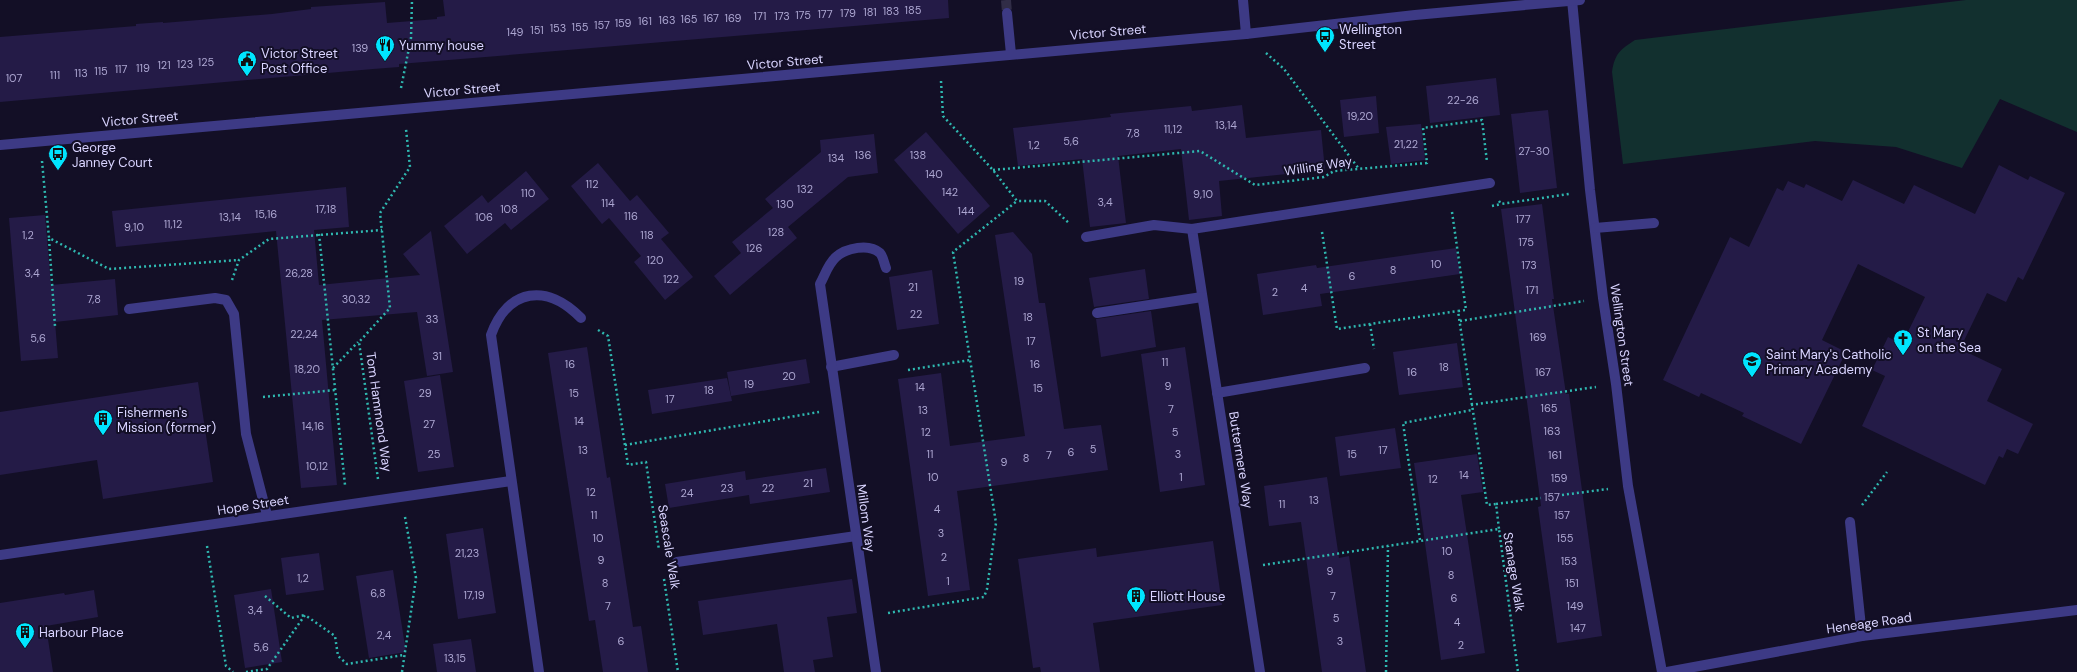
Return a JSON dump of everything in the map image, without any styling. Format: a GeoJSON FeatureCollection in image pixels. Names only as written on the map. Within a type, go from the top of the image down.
{"type":"FeatureCollection","features":[{"type":"Feature","properties":{"kind":"street"},"geometry":{"type":"LineString","coordinates":[[1243,0],[1246,34]]}},
{"type":"Feature","properties":{"kind":"street","name":"Victor Street"},"geometry":{"type":"LineString","coordinates":[[0,145],[1246,34],[1575,0]]}},
{"type":"Feature","properties":{"kind":"street","name":"Wellington Street"},"geometry":{"type":"LineString","coordinates":[[1575,0],[1590,190],[1603,298],[1616,384],[1628,486],[1662,672]]}},
{"type":"Feature","properties":{"kind":"street"},"geometry":{"type":"LineString","coordinates":[[1007,13],[1011,54]]}},
{"type":"Feature","properties":{"kind":"street"},"geometry":{"type":"LineString","coordinates":[[1086,237],[1154,225],[1192,229],[1490,183]]}},
{"type":"Feature","properties":{"kind":"street"},"geometry":{"type":"LineString","coordinates":[[1595,228],[1654,223]]}},
{"type":"Feature","properties":{"kind":"street","name":"Buttermere Way"},"geometry":{"type":"LineString","coordinates":[[1192,229],[1260,672]]}},
{"type":"Feature","properties":{"kind":"street","name":"Millom Way"},"geometry":{"type":"LineString","coordinates":[[876,672],[820,284],[828,267],[836,257],[847,250],[872,248],[881,254],[886,268]]}},
{"type":"Feature","properties":{"kind":"street"},"geometry":{"type":"LineString","coordinates":[[539,672],[492,352],[491,335],[497,319],[508,306],[522,298],[539,295],[555,298],[570,307],[581,318]]}},
{"type":"Feature","properties":{"kind":"street"},"geometry":{"type":"LineString","coordinates":[[129,309],[216,298],[226,300],[234,314],[246,434],[267,515]]}},
{"type":"Feature","properties":{"kind":"street"},"geometry":{"type":"LineString","coordinates":[[1097,313],[1202,298]]}},
{"type":"Feature","properties":{"kind":"street"},"geometry":{"type":"LineString","coordinates":[[831,367],[894,355]]}},
{"type":"Feature","properties":{"kind":"street"},"geometry":{"type":"LineString","coordinates":[[1217,393],[1365,368]]}},
{"type":"Feature","properties":{"kind":"street","name":"Hope Street"},"geometry":{"type":"LineString","coordinates":[[0,556],[204,526],[267,515],[511,481]]}},
{"type":"Feature","properties":{"kind":"street"},"geometry":{"type":"LineString","coordinates":[[1850,522],[1862,636]]}},
{"type":"Feature","properties":{"kind":"street"},"geometry":{"type":"LineString","coordinates":[[677,562],[856,536]]}},
{"type":"Feature","properties":{"kind":"street","name":"Heneage Road"},"geometry":{"type":"LineString","coordinates":[[1667,672],[1862,636],[2077,610]]}},
{"type":"Feature","properties":{"kind":"path","name":"Tom Hammond Way"},"geometry":{"type":"LineString","coordinates":[[381,500],[359,342],[390,308],[380,213],[410,167],[401,86],[411,38],[412,0]]}},
{"type":"Feature","properties":{"kind":"path"},"geometry":{"type":"LineString","coordinates":[[1246,34],[1284,69],[1359,169]]}},
{"type":"Feature","properties":{"kind":"path"},"geometry":{"type":"LineString","coordinates":[[939,61],[943,116],[993,170],[1017,201]]}},
{"type":"Feature","properties":{"kind":"path","name":"Willing Way"},"geometry":{"type":"LineString","coordinates":[[993,170],[1200,151],[1255,185],[1324,177],[1334,171],[1427,162],[1423,128],[1482,120],[1490,183]]}},
{"type":"Feature","properties":{"kind":"path"},"geometry":{"type":"LineString","coordinates":[[40,141],[55,326]]}},
{"type":"Feature","properties":{"kind":"path"},"geometry":{"type":"LineString","coordinates":[[1490,183],[1501,204],[1590,190]]}},
{"type":"Feature","properties":{"kind":"path"},"geometry":{"type":"LineString","coordinates":[[867,616],[984,597],[986,593],[996,523],[953,252],[1017,201],[1045,201],[1086,237]]}},
{"type":"Feature","properties":{"kind":"path"},"geometry":{"type":"LineString","coordinates":[[1322,232],[1337,330],[1466,310],[1452,212]]}},
{"type":"Feature","properties":{"kind":"path"},"geometry":{"type":"LineString","coordinates":[[48,238],[109,269],[239,260],[269,239],[382,230]]}},
{"type":"Feature","properties":{"kind":"path"},"geometry":{"type":"LineString","coordinates":[[319,234],[347,504]]}},
{"type":"Feature","properties":{"kind":"path"},"geometry":{"type":"LineString","coordinates":[[226,300],[239,260]]}},
{"type":"Feature","properties":{"kind":"path"},"geometry":{"type":"LineString","coordinates":[[1460,321],[1603,298]]}},
{"type":"Feature","properties":{"kind":"path"},"geometry":{"type":"LineString","coordinates":[[1458,311],[1486,505],[1540,498]]}},
{"type":"Feature","properties":{"kind":"path","name":"Seascale Walk"},"geometry":{"type":"LineString","coordinates":[[581,318],[608,336],[628,465],[646,462],[660,556]]}},
{"type":"Feature","properties":{"kind":"path"},"geometry":{"type":"LineString","coordinates":[[333,368],[359,342]]}},
{"type":"Feature","properties":{"kind":"path"},"geometry":{"type":"LineString","coordinates":[[894,355],[897,372],[970,360]]}},
{"type":"Feature","properties":{"kind":"path"},"geometry":{"type":"LineString","coordinates":[[1471,405],[1616,384]]}},
{"type":"Feature","properties":{"kind":"path"},"geometry":{"type":"LineString","coordinates":[[242,399],[336,390]]}},
{"type":"Feature","properties":{"kind":"path"},"geometry":{"type":"LineString","coordinates":[[625,445],[837,409]]}},
{"type":"Feature","properties":{"kind":"path"},"geometry":{"type":"LineString","coordinates":[[1420,540],[1403,423],[1472,410]]}},
{"type":"Feature","properties":{"kind":"path"},"geometry":{"type":"LineString","coordinates":[[1850,522],[1887,472]]}},
{"type":"Feature","properties":{"kind":"path"},"geometry":{"type":"LineString","coordinates":[[1562,495],[1628,486]]}},
{"type":"Feature","properties":{"kind":"path"},"geometry":{"type":"LineString","coordinates":[[402,497],[416,578],[402,672]]}},
{"type":"Feature","properties":{"kind":"path"},"geometry":{"type":"LineString","coordinates":[[1496,504],[1499,529]]}},
{"type":"Feature","properties":{"kind":"path"},"geometry":{"type":"LineString","coordinates":[[204,526],[226,666],[233,672]]}},
{"type":"Feature","properties":{"kind":"path","name":"Stanage Walk"},"geometry":{"type":"LineString","coordinates":[[1244,568],[1499,529],[1518,672]]}},
{"type":"Feature","properties":{"kind":"path"},"geometry":{"type":"LineString","coordinates":[[1386,672],[1388,546]]}},
{"type":"Feature","properties":{"kind":"path","name":"Seascale Walk"},"geometry":{"type":"LineString","coordinates":[[663,572],[678,672]]}},
{"type":"Feature","properties":{"kind":"path"},"geometry":{"type":"LineString","coordinates":[[265,596],[291,618],[305,615],[335,636],[338,656],[347,664],[404,655]]}},
{"type":"Feature","properties":{"kind":"path"},"geometry":{"type":"LineString","coordinates":[[246,672],[267,669],[305,615]]}},
{"type":"Feature","properties":{"kind":"green space"},"geometry":{"type":"Polygon","coordinates":[[[1966,0],[2077,0],[2077,132],[2000,99],[1962,168],[1896,147],[1815,141],[1623,164],[1612,72],[1615,60],[1619,53],[1635,40],[1966,0]]]}},
{"type":"Feature","properties":{"kind":"building"},"geometry":{"type":"Polygon","coordinates":[[[443,0],[948,0],[949,18],[399,64],[399,67],[0,102],[0,37],[136,26],[136,24],[272,14],[311,9],[311,7],[385,2],[387,23],[437,19],[437,17],[445,16],[443,0]]]}},
{"type":"Feature","properties":{"kind":"building"},"geometry":{"type":"Polygon","coordinates":[[[1496,78],[1500,115],[1430,123],[1426,86],[1496,78]]]}},
{"type":"Feature","properties":{"kind":"building"},"geometry":{"type":"Polygon","coordinates":[[[1376,96],[1379,133],[1344,137],[1340,100],[1376,96]]]}},
{"type":"Feature","properties":{"kind":"building"},"geometry":{"type":"Polygon","coordinates":[[[1242,105],[1246,138],[1321,130],[1325,170],[1219,181],[1222,216],[1189,220],[1181,149],[1118,156],[1126,223],[1090,227],[1082,159],[1018,166],[1013,128],[1111,117],[1110,114],[1191,106],[1192,111],[1242,105]]]}},
{"type":"Feature","properties":{"kind":"building"},"geometry":{"type":"Polygon","coordinates":[[[1548,110],[1557,188],[1520,193],[1511,114],[1548,110]]]}},
{"type":"Feature","properties":{"kind":"building"},"geometry":{"type":"Polygon","coordinates":[[[1421,124],[1425,160],[1391,164],[1386,127],[1421,124]]]}},
{"type":"Feature","properties":{"kind":"building"},"geometry":{"type":"Polygon","coordinates":[[[926,132],[990,206],[958,234],[894,160],[926,132]]]}},
{"type":"Feature","properties":{"kind":"building"},"geometry":{"type":"Polygon","coordinates":[[[874,134],[878,173],[848,177],[788,227],[797,238],[730,295],[714,276],[741,253],[732,242],[773,208],[765,199],[821,152],[820,140],[874,134]]]}},
{"type":"Feature","properties":{"kind":"building"},"geometry":{"type":"Polygon","coordinates":[[[598,163],[630,201],[637,195],[669,233],[661,239],[693,277],[665,300],[634,262],[641,256],[609,218],[602,224],[571,186],[598,163]]]}},
{"type":"Feature","properties":{"kind":"building"},"geometry":{"type":"Polygon","coordinates":[[[1999,165],[2028,180],[2030,176],[2065,193],[2023,280],[2018,277],[2006,302],[1987,293],[1960,349],[2002,369],[1987,401],[2033,424],[2018,454],[2007,449],[2003,458],[1999,456],[1985,485],[1862,426],[1885,376],[1872,370],[1888,337],[1902,344],[1925,297],[1858,264],[1822,340],[1846,352],[1801,444],[1742,416],[1744,413],[1701,393],[1699,397],[1663,380],[1730,237],[1749,247],[1777,188],[1783,191],[1788,181],[1804,188],[1806,184],[1842,201],[1853,180],[1904,204],[1914,185],[1975,214],[1999,165]]]}},
{"type":"Feature","properties":{"kind":"building"},"geometry":{"type":"Polygon","coordinates":[[[526,171],[549,199],[511,230],[505,223],[467,254],[444,226],[482,195],[488,203],[526,171]]]}},
{"type":"Feature","properties":{"kind":"building"},"geometry":{"type":"Polygon","coordinates":[[[346,187],[349,227],[314,230],[319,285],[420,275],[403,254],[431,231],[453,372],[427,376],[417,312],[322,320],[337,485],[301,488],[276,231],[116,247],[112,211],[346,187]]]}},
{"type":"Feature","properties":{"kind":"building"},"geometry":{"type":"Polygon","coordinates":[[[1542,204],[1554,299],[1552,299],[1566,394],[1569,394],[1602,636],[1557,643],[1538,507],[1541,506],[1501,209],[1542,204]]]}},
{"type":"Feature","properties":{"kind":"building"},"geometry":{"type":"Polygon","coordinates":[[[45,215],[51,285],[115,279],[118,315],[55,322],[58,358],[21,361],[9,218],[45,215]]]}},
{"type":"Feature","properties":{"kind":"building"},"geometry":{"type":"Polygon","coordinates":[[[1013,232],[1032,254],[1039,303],[1045,303],[1064,429],[1101,425],[1108,470],[957,491],[970,590],[928,596],[898,379],[941,373],[950,446],[1025,436],[995,235],[1013,232]]]}},
{"type":"Feature","properties":{"kind":"building"},"geometry":{"type":"Polygon","coordinates":[[[1456,248],[1460,274],[1320,294],[1322,306],[1263,315],[1257,274],[1316,265],[1317,268],[1456,248]]]}},
{"type":"Feature","properties":{"kind":"building"},"geometry":{"type":"Polygon","coordinates":[[[1145,269],[1149,299],[1094,307],[1089,278],[1145,269]]]}},
{"type":"Feature","properties":{"kind":"building"},"geometry":{"type":"Polygon","coordinates":[[[932,270],[939,324],[897,330],[889,277],[932,270]]]}},
{"type":"Feature","properties":{"kind":"building"},"geometry":{"type":"Polygon","coordinates":[[[1151,311],[1156,347],[1101,357],[1096,319],[1151,311]]]}},
{"type":"Feature","properties":{"kind":"building"},"geometry":{"type":"Polygon","coordinates":[[[1457,343],[1463,387],[1399,395],[1393,352],[1457,343]]]}},
{"type":"Feature","properties":{"kind":"building"},"geometry":{"type":"Polygon","coordinates":[[[587,347],[607,478],[610,477],[633,627],[641,626],[648,672],[603,672],[595,620],[589,621],[548,353],[587,347]]]}},
{"type":"Feature","properties":{"kind":"building"},"geometry":{"type":"Polygon","coordinates":[[[1185,347],[1205,485],[1160,492],[1141,354],[1185,347]]]}},
{"type":"Feature","properties":{"kind":"building"},"geometry":{"type":"Polygon","coordinates":[[[806,359],[810,383],[731,396],[727,372],[806,359]]]}},
{"type":"Feature","properties":{"kind":"building"},"geometry":{"type":"Polygon","coordinates":[[[440,375],[454,467],[418,472],[404,381],[440,375]]]}},
{"type":"Feature","properties":{"kind":"building"},"geometry":{"type":"Polygon","coordinates":[[[727,378],[732,401],[652,414],[648,390],[727,378]]]}},
{"type":"Feature","properties":{"kind":"building","name":"Fishermen's Mission (former)"},"geometry":{"type":"Polygon","coordinates":[[[198,382],[213,482],[103,499],[97,460],[0,475],[0,412],[198,382]]]}},
{"type":"Feature","properties":{"kind":"building"},"geometry":{"type":"Polygon","coordinates":[[[1395,428],[1401,468],[1340,476],[1335,437],[1395,428]]]}},
{"type":"Feature","properties":{"kind":"building"},"geometry":{"type":"Polygon","coordinates":[[[1477,454],[1483,492],[1461,495],[1485,653],[1441,660],[1414,463],[1477,454]]]}},
{"type":"Feature","properties":{"kind":"building"},"geometry":{"type":"Polygon","coordinates":[[[826,468],[830,492],[750,504],[749,495],[669,508],[665,484],[745,471],[746,480],[826,468]]]}},
{"type":"Feature","properties":{"kind":"building"},"geometry":{"type":"Polygon","coordinates":[[[1327,477],[1339,558],[1349,556],[1366,672],[1322,672],[1301,522],[1269,526],[1264,486],[1327,477]]]}},
{"type":"Feature","properties":{"kind":"building"},"geometry":{"type":"Polygon","coordinates":[[[483,528],[496,613],[458,619],[446,534],[483,528]]]}},
{"type":"Feature","properties":{"kind":"building","name":"Elliott House"},"geometry":{"type":"Polygon","coordinates":[[[1213,541],[1222,605],[1093,623],[1100,672],[1041,672],[1040,667],[1033,668],[1018,559],[1096,548],[1097,557],[1213,541]]]}},
{"type":"Feature","properties":{"kind":"building"},"geometry":{"type":"Polygon","coordinates":[[[319,553],[324,590],[286,595],[281,558],[319,553]]]}},
{"type":"Feature","properties":{"kind":"building"},"geometry":{"type":"Polygon","coordinates":[[[393,570],[406,652],[369,658],[356,576],[393,570]]]}},
{"type":"Feature","properties":{"kind":"building"},"geometry":{"type":"Polygon","coordinates":[[[852,579],[857,613],[827,617],[833,657],[813,660],[815,672],[784,672],[777,624],[703,635],[698,601],[852,579]]]}},
{"type":"Feature","properties":{"kind":"building"},"geometry":{"type":"Polygon","coordinates":[[[271,589],[282,662],[245,668],[234,595],[271,589]]]}},
{"type":"Feature","properties":{"kind":"building","name":"Harbour Place"},"geometry":{"type":"Polygon","coordinates":[[[94,590],[98,617],[46,626],[53,672],[0,672],[0,603],[94,590]]]}},
{"type":"Feature","properties":{"kind":"building"},"geometry":{"type":"Polygon","coordinates":[[[471,639],[476,672],[437,672],[433,644],[471,639]]]}},
{"type":"Feature","properties":{"kind":"tunnel"},"geometry":{"type":"LineString","coordinates":[[1006,0],[1007,13]]}},
{"type":"Feature","properties":{"kind":"place","name":"Wellington Street"},"geometry":{"type":"Point","coordinates":[1325,53]}},
{"type":"Feature","properties":{"kind":"place","name":"Yummy house"},"geometry":{"type":"Point","coordinates":[385,62]}},
{"type":"Feature","properties":{"kind":"place","name":"Victor Street Post Office"},"geometry":{"type":"Point","coordinates":[247,77]}},
{"type":"Feature","properties":{"kind":"place","name":"George Janney Court"},"geometry":{"type":"Point","coordinates":[58,171]}},
{"type":"Feature","properties":{"kind":"place","name":"St Mary on the Sea"},"geometry":{"type":"Point","coordinates":[1903,356]}},
{"type":"Feature","properties":{"kind":"place","name":"Saint Mary's Catholic Primary Academy"},"geometry":{"type":"Point","coordinates":[1752,378]}},
{"type":"Feature","properties":{"kind":"place","name":"Fishermen's Mission (former)"},"geometry":{"type":"Point","coordinates":[103,436]}},
{"type":"Feature","properties":{"kind":"place","name":"Elliott House"},"geometry":{"type":"Point","coordinates":[1136,613]}},
{"type":"Feature","properties":{"kind":"place","name":"Harbour Place"},"geometry":{"type":"Point","coordinates":[25,649]}}]}
